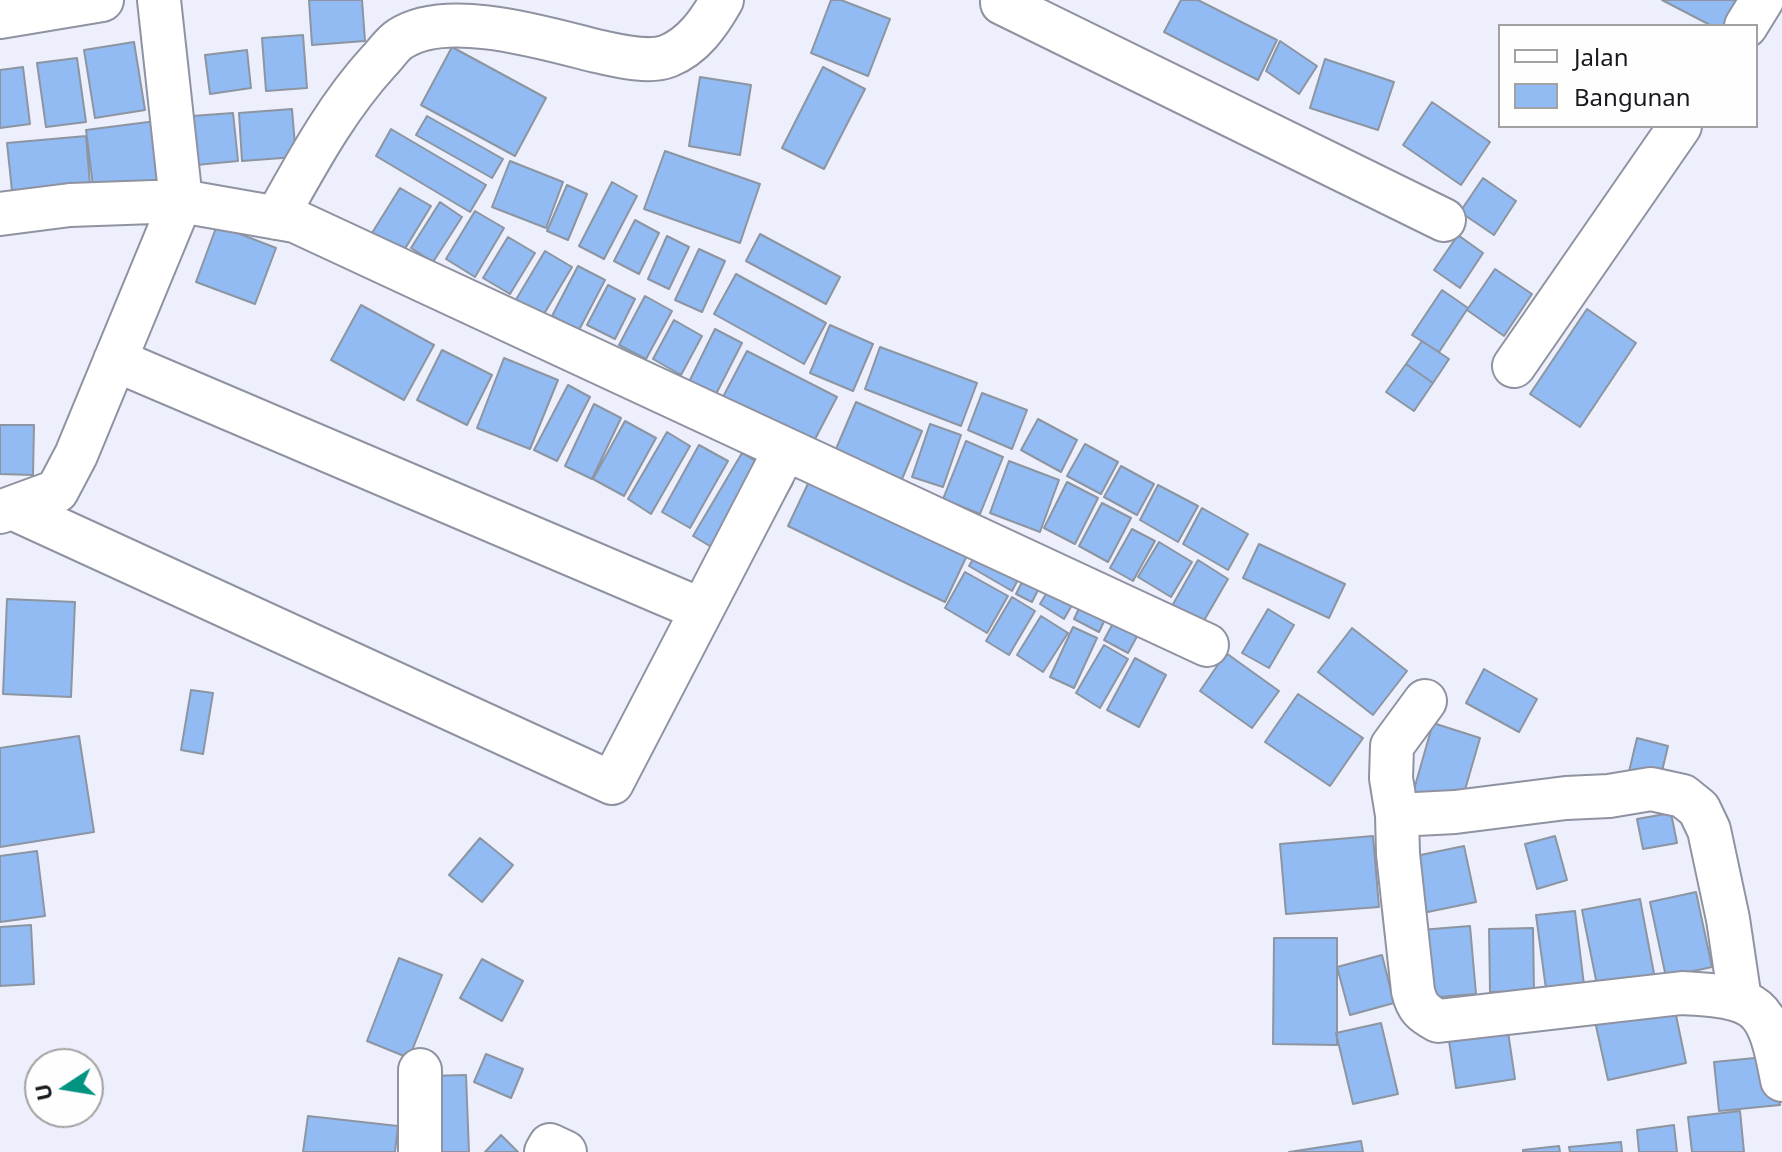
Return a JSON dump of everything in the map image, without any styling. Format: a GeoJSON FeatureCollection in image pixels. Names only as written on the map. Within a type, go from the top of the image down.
{"type":"FeatureCollection","features":[{"type":"Feature","properties":{"kind":"street"},"geometry":{"type":"LineString","coordinates":[[0,17],[102,0]]}},
{"type":"Feature","properties":{"kind":"street"},"geometry":{"type":"LineString","coordinates":[[6,510],[57,491],[76,455],[181,201],[159,0]]}},
{"type":"Feature","properties":{"kind":"street"},"geometry":{"type":"LineString","coordinates":[[276,218],[332,119],[400,38],[442,23],[512,31],[628,58],[666,57],[692,41],[722,0]]}},
{"type":"Feature","properties":{"kind":"street"},"geometry":{"type":"LineString","coordinates":[[1003,0],[1002,3],[1444,220]]}},
{"type":"Feature","properties":{"kind":"street"},"geometry":{"type":"LineString","coordinates":[[1747,24],[1762,0]]}},
{"type":"Feature","properties":{"kind":"street"},"geometry":{"type":"LineString","coordinates":[[1514,366],[1679,128]]}},
{"type":"Feature","properties":{"kind":"street"},"geometry":{"type":"LineString","coordinates":[[0,214],[70,205],[181,201],[295,221],[1207,645]]}},
{"type":"Feature","properties":{"kind":"street"},"geometry":{"type":"LineString","coordinates":[[115,360],[702,610]]}},
{"type":"Feature","properties":{"kind":"street"},"geometry":{"type":"LineString","coordinates":[[6,510],[612,783],[785,450]]}},
{"type":"Feature","properties":{"kind":"street"},"geometry":{"type":"LineString","coordinates":[[1425,701],[1392,746],[1391,778],[1413,991],[1416,1004],[1424,1014],[1438,1021],[1682,993],[1720,995],[1740,1000],[1759,1010],[1775,1044],[1782,1080]]}},
{"type":"Feature","properties":{"kind":"street"},"geometry":{"type":"LineString","coordinates":[[1397,815],[1468,811],[1651,789],[1683,796],[1699,809],[1709,830],[1728,919],[1740,1000]]}},
{"type":"Feature","properties":{"kind":"street"},"geometry":{"type":"LineString","coordinates":[[420,1070],[420,1152]]}},
{"type":"Feature","properties":{"kind":"street"},"geometry":{"type":"LineString","coordinates":[[546,1152],[550,1145],[565,1152]]}},
{"type":"Feature","properties":{"kind":"building"},"geometry":{"type":"Polygon","coordinates":[[[309,0],[362,0],[365,41],[312,45],[309,0]]]}},
{"type":"Feature","properties":{"kind":"building"},"geometry":{"type":"Polygon","coordinates":[[[831,0],[841,0],[890,19],[868,76],[811,53],[831,0]]]}},
{"type":"Feature","properties":{"kind":"building"},"geometry":{"type":"Polygon","coordinates":[[[1181,0],[1198,0],[1277,40],[1258,80],[1164,32],[1181,0]]]}},
{"type":"Feature","properties":{"kind":"building"},"geometry":{"type":"Polygon","coordinates":[[[1662,0],[1742,0],[1730,24],[1708,24],[1662,0]]]}},
{"type":"Feature","properties":{"kind":"building"},"geometry":{"type":"Polygon","coordinates":[[[303,35],[307,88],[266,91],[262,38],[303,35]]]}},
{"type":"Feature","properties":{"kind":"building"},"geometry":{"type":"Polygon","coordinates":[[[1280,41],[1317,66],[1299,94],[1266,71],[1280,41]]]}},
{"type":"Feature","properties":{"kind":"building"},"geometry":{"type":"Polygon","coordinates":[[[134,42],[145,110],[95,118],[84,50],[134,42]]]}},
{"type":"Feature","properties":{"kind":"building"},"geometry":{"type":"Polygon","coordinates":[[[452,47],[546,98],[515,156],[421,105],[452,47]]]}},
{"type":"Feature","properties":{"kind":"building"},"geometry":{"type":"Polygon","coordinates":[[[247,50],[251,88],[210,94],[205,55],[247,50]]]}},
{"type":"Feature","properties":{"kind":"building"},"geometry":{"type":"Polygon","coordinates":[[[77,58],[86,122],[46,127],[37,63],[77,58]]]}},
{"type":"Feature","properties":{"kind":"building"},"geometry":{"type":"Polygon","coordinates":[[[1325,59],[1394,82],[1378,130],[1310,108],[1325,59]]]}},
{"type":"Feature","properties":{"kind":"building"},"geometry":{"type":"Polygon","coordinates":[[[23,67],[30,124],[0,128],[0,70],[23,67]]]}},
{"type":"Feature","properties":{"kind":"building"},"geometry":{"type":"Polygon","coordinates":[[[823,67],[865,89],[824,169],[782,148],[823,67]]]}},
{"type":"Feature","properties":{"kind":"building"},"geometry":{"type":"Polygon","coordinates":[[[700,77],[751,85],[740,155],[689,146],[700,77]]]}},
{"type":"Feature","properties":{"kind":"building"},"geometry":{"type":"Polygon","coordinates":[[[1432,102],[1490,142],[1461,185],[1403,145],[1432,102]]]}},
{"type":"Feature","properties":{"kind":"building"},"geometry":{"type":"Polygon","coordinates":[[[292,109],[296,157],[242,161],[239,113],[292,109]]]}},
{"type":"Feature","properties":{"kind":"building"},"geometry":{"type":"Polygon","coordinates":[[[233,113],[238,161],[196,165],[192,116],[233,113]]]}},
{"type":"Feature","properties":{"kind":"building"},"geometry":{"type":"Polygon","coordinates":[[[427,116],[503,159],[492,178],[416,135],[427,116]]]}},
{"type":"Feature","properties":{"kind":"building"},"geometry":{"type":"Polygon","coordinates":[[[156,121],[164,185],[94,194],[86,130],[156,121]]]}},
{"type":"Feature","properties":{"kind":"building"},"geometry":{"type":"Polygon","coordinates":[[[391,129],[486,185],[470,212],[376,156],[391,129]]]}},
{"type":"Feature","properties":{"kind":"building"},"geometry":{"type":"Polygon","coordinates":[[[86,136],[90,184],[12,191],[7,143],[86,136]]]}},
{"type":"Feature","properties":{"kind":"building"},"geometry":{"type":"Polygon","coordinates":[[[665,151],[760,184],[740,243],[644,209],[665,151]]]}},
{"type":"Feature","properties":{"kind":"building"},"geometry":{"type":"Polygon","coordinates":[[[510,161],[563,182],[546,228],[492,207],[510,161]]]}},
{"type":"Feature","properties":{"kind":"building"},"geometry":{"type":"Polygon","coordinates":[[[1483,178],[1516,201],[1494,235],[1460,212],[1483,178]]]}},
{"type":"Feature","properties":{"kind":"building"},"geometry":{"type":"Polygon","coordinates":[[[612,182],[637,196],[604,259],[579,246],[612,182]]]}},
{"type":"Feature","properties":{"kind":"building"},"geometry":{"type":"Polygon","coordinates":[[[567,185],[587,194],[568,240],[547,231],[567,185]]]}},
{"type":"Feature","properties":{"kind":"building"},"geometry":{"type":"Polygon","coordinates":[[[400,188],[431,206],[403,252],[372,233],[400,188]]]}},
{"type":"Feature","properties":{"kind":"building"},"geometry":{"type":"Polygon","coordinates":[[[440,202],[462,217],[433,262],[411,248],[440,202]]]}},
{"type":"Feature","properties":{"kind":"building"},"geometry":{"type":"Polygon","coordinates":[[[475,211],[504,228],[475,277],[446,259],[475,211]]]}},
{"type":"Feature","properties":{"kind":"building"},"geometry":{"type":"Polygon","coordinates":[[[635,220],[659,233],[639,274],[614,261],[635,220]]]}},
{"type":"Feature","properties":{"kind":"building"},"geometry":{"type":"Polygon","coordinates":[[[217,225],[276,248],[255,304],[196,282],[217,225]]]}},
{"type":"Feature","properties":{"kind":"building"},"geometry":{"type":"Polygon","coordinates":[[[760,234],[840,277],[826,304],[746,261],[760,234]]]}},
{"type":"Feature","properties":{"kind":"building"},"geometry":{"type":"Polygon","coordinates":[[[1458,235],[1483,253],[1460,288],[1434,270],[1458,235]]]}},
{"type":"Feature","properties":{"kind":"building"},"geometry":{"type":"Polygon","coordinates":[[[667,236],[689,247],[669,289],[648,279],[667,236]]]}},
{"type":"Feature","properties":{"kind":"building"},"geometry":{"type":"Polygon","coordinates":[[[508,237],[535,253],[510,294],[483,278],[508,237]]]}},
{"type":"Feature","properties":{"kind":"building"},"geometry":{"type":"Polygon","coordinates":[[[699,249],[725,261],[702,312],[675,300],[699,249]]]}},
{"type":"Feature","properties":{"kind":"building"},"geometry":{"type":"Polygon","coordinates":[[[545,251],[572,267],[541,319],[514,303],[545,251]]]}},
{"type":"Feature","properties":{"kind":"building"},"geometry":{"type":"Polygon","coordinates":[[[578,266],[605,280],[579,330],[552,316],[578,266]]]}},
{"type":"Feature","properties":{"kind":"building"},"geometry":{"type":"Polygon","coordinates":[[[1495,269],[1532,294],[1504,336],[1467,310],[1495,269]]]}},
{"type":"Feature","properties":{"kind":"building"},"geometry":{"type":"Polygon","coordinates":[[[736,274],[826,323],[804,364],[714,314],[736,274]]]}},
{"type":"Feature","properties":{"kind":"building"},"geometry":{"type":"Polygon","coordinates":[[[608,285],[635,299],[615,339],[587,325],[608,285]]]}},
{"type":"Feature","properties":{"kind":"building"},"geometry":{"type":"Polygon","coordinates":[[[1442,290],[1468,308],[1439,352],[1412,335],[1442,290]]]}},
{"type":"Feature","properties":{"kind":"building"},"geometry":{"type":"Polygon","coordinates":[[[645,296],[672,311],[646,359],[619,345],[645,296]]]}},
{"type":"Feature","properties":{"kind":"building"},"geometry":{"type":"Polygon","coordinates":[[[361,305],[434,345],[404,400],[331,360],[361,305]]]}},
{"type":"Feature","properties":{"kind":"building"},"geometry":{"type":"Polygon","coordinates":[[[1587,309],[1636,343],[1580,427],[1530,394],[1587,309]]]}},
{"type":"Feature","properties":{"kind":"building"},"geometry":{"type":"Polygon","coordinates":[[[674,320],[702,336],[681,375],[653,359],[674,320]]]}},
{"type":"Feature","properties":{"kind":"building"},"geometry":{"type":"Polygon","coordinates":[[[830,325],[873,344],[853,391],[810,373],[830,325]]]}},
{"type":"Feature","properties":{"kind":"building"},"geometry":{"type":"Polygon","coordinates":[[[715,329],[742,343],[715,396],[689,382],[715,329]]]}},
{"type":"Feature","properties":{"kind":"building"},"geometry":{"type":"Polygon","coordinates":[[[1422,341],[1449,359],[1433,383],[1406,364],[1422,341]]]}},
{"type":"Feature","properties":{"kind":"building"},"geometry":{"type":"Polygon","coordinates":[[[880,347],[977,383],[961,426],[865,389],[880,347]]]}},
{"type":"Feature","properties":{"kind":"building"},"geometry":{"type":"Polygon","coordinates":[[[442,350],[492,375],[467,425],[417,400],[442,350]]]}},
{"type":"Feature","properties":{"kind":"building"},"geometry":{"type":"Polygon","coordinates":[[[747,351],[837,397],[813,443],[723,397],[747,351]]]}},
{"type":"Feature","properties":{"kind":"building"},"geometry":{"type":"Polygon","coordinates":[[[504,358],[558,380],[530,449],[477,428],[504,358]]]}},
{"type":"Feature","properties":{"kind":"building"},"geometry":{"type":"Polygon","coordinates":[[[1406,364],[1433,383],[1414,411],[1386,392],[1406,364]]]}},
{"type":"Feature","properties":{"kind":"building"},"geometry":{"type":"Polygon","coordinates":[[[568,385],[590,397],[557,461],[534,450],[568,385]]]}},
{"type":"Feature","properties":{"kind":"building"},"geometry":{"type":"Polygon","coordinates":[[[982,393],[1027,410],[1012,449],[968,430],[982,393]]]}},
{"type":"Feature","properties":{"kind":"building"},"geometry":{"type":"Polygon","coordinates":[[[856,402],[922,431],[900,484],[833,456],[856,402]]]}},
{"type":"Feature","properties":{"kind":"building"},"geometry":{"type":"Polygon","coordinates":[[[594,404],[621,418],[592,479],[565,466],[594,404]]]}},
{"type":"Feature","properties":{"kind":"building"},"geometry":{"type":"Polygon","coordinates":[[[1038,419],[1077,440],[1061,472],[1021,450],[1038,419]]]}},
{"type":"Feature","properties":{"kind":"building"},"geometry":{"type":"Polygon","coordinates":[[[625,421],[656,438],[624,496],[593,479],[625,421]]]}},
{"type":"Feature","properties":{"kind":"building"},"geometry":{"type":"Polygon","coordinates":[[[930,424],[961,435],[943,487],[912,477],[930,424]]]}},
{"type":"Feature","properties":{"kind":"building"},"geometry":{"type":"Polygon","coordinates":[[[0,425],[34,425],[33,475],[0,474],[0,425]]]}},
{"type":"Feature","properties":{"kind":"building"},"geometry":{"type":"Polygon","coordinates":[[[667,432],[690,446],[651,514],[628,499],[667,432]]]}},
{"type":"Feature","properties":{"kind":"building"},"geometry":{"type":"Polygon","coordinates":[[[966,441],[1003,457],[980,514],[943,499],[966,441]]]}},
{"type":"Feature","properties":{"kind":"building"},"geometry":{"type":"Polygon","coordinates":[[[1085,444],[1118,462],[1101,494],[1067,476],[1085,444]]]}},
{"type":"Feature","properties":{"kind":"building"},"geometry":{"type":"Polygon","coordinates":[[[699,445],[728,461],[690,528],[662,512],[699,445]]]}},
{"type":"Feature","properties":{"kind":"building"},"geometry":{"type":"Polygon","coordinates":[[[742,453],[793,483],[745,567],[693,536],[742,453]]]}},
{"type":"Feature","properties":{"kind":"building"},"geometry":{"type":"Polygon","coordinates":[[[1009,461],[1059,480],[1040,532],[990,513],[1009,461]]]}},
{"type":"Feature","properties":{"kind":"building"},"geometry":{"type":"Polygon","coordinates":[[[1121,466],[1154,484],[1137,515],[1104,497],[1121,466]]]}},
{"type":"Feature","properties":{"kind":"building"},"geometry":{"type":"Polygon","coordinates":[[[814,471],[971,547],[945,602],[788,526],[814,471]]]}},
{"type":"Feature","properties":{"kind":"building"},"geometry":{"type":"Polygon","coordinates":[[[1067,482],[1098,498],[1075,544],[1044,528],[1067,482]]]}},
{"type":"Feature","properties":{"kind":"building"},"geometry":{"type":"Polygon","coordinates":[[[1158,485],[1198,506],[1178,542],[1140,520],[1158,485]]]}},
{"type":"Feature","properties":{"kind":"building"},"geometry":{"type":"Polygon","coordinates":[[[1102,503],[1131,518],[1108,562],[1079,546],[1102,503]]]}},
{"type":"Feature","properties":{"kind":"building"},"geometry":{"type":"Polygon","coordinates":[[[1202,508],[1248,534],[1228,570],[1183,544],[1202,508]]]}},
{"type":"Feature","properties":{"kind":"building"},"geometry":{"type":"Polygon","coordinates":[[[1132,529],[1155,541],[1133,581],[1110,568],[1132,529]]]}},
{"type":"Feature","properties":{"kind":"building"},"geometry":{"type":"Polygon","coordinates":[[[1159,542],[1192,562],[1171,597],[1138,577],[1159,542]]]}},
{"type":"Feature","properties":{"kind":"building"},"geometry":{"type":"Polygon","coordinates":[[[1259,544],[1345,584],[1329,618],[1243,578],[1259,544]]]}},
{"type":"Feature","properties":{"kind":"building"},"geometry":{"type":"Polygon","coordinates":[[[981,546],[1023,570],[1012,591],[969,566],[981,546]]]}},
{"type":"Feature","properties":{"kind":"building"},"geometry":{"type":"Polygon","coordinates":[[[1198,560],[1228,579],[1202,624],[1172,606],[1198,560]]]}},
{"type":"Feature","properties":{"kind":"building"},"geometry":{"type":"Polygon","coordinates":[[[965,572],[1008,596],[987,633],[945,608],[965,572]]]}},
{"type":"Feature","properties":{"kind":"building"},"geometry":{"type":"Polygon","coordinates":[[[1027,572],[1043,580],[1032,602],[1016,594],[1027,572]]]}},
{"type":"Feature","properties":{"kind":"building"},"geometry":{"type":"Polygon","coordinates":[[[1052,584],[1076,598],[1064,619],[1040,604],[1052,584]]]}},
{"type":"Feature","properties":{"kind":"building"},"geometry":{"type":"Polygon","coordinates":[[[1012,597],[1035,611],[1009,655],[986,641],[1012,597]]]}},
{"type":"Feature","properties":{"kind":"building"},"geometry":{"type":"Polygon","coordinates":[[[1084,598],[1109,611],[1099,632],[1074,619],[1084,598]]]}},
{"type":"Feature","properties":{"kind":"building"},"geometry":{"type":"Polygon","coordinates":[[[7,599],[75,602],[71,697],[3,694],[7,599]]]}},
{"type":"Feature","properties":{"kind":"building"},"geometry":{"type":"Polygon","coordinates":[[[1268,609],[1294,625],[1269,668],[1242,653],[1268,609]]]}},
{"type":"Feature","properties":{"kind":"building"},"geometry":{"type":"Polygon","coordinates":[[[1041,616],[1068,633],[1043,672],[1017,655],[1041,616]]]}},
{"type":"Feature","properties":{"kind":"building"},"geometry":{"type":"Polygon","coordinates":[[[1117,616],[1141,629],[1128,653],[1104,640],[1117,616]]]}},
{"type":"Feature","properties":{"kind":"building"},"geometry":{"type":"Polygon","coordinates":[[[1073,627],[1097,638],[1074,688],[1050,677],[1073,627]]]}},
{"type":"Feature","properties":{"kind":"building"},"geometry":{"type":"Polygon","coordinates":[[[1352,628],[1407,671],[1373,715],[1318,672],[1352,628]]]}},
{"type":"Feature","properties":{"kind":"building"},"geometry":{"type":"Polygon","coordinates":[[[1104,645],[1128,659],[1100,708],[1076,693],[1104,645]]]}},
{"type":"Feature","properties":{"kind":"building"},"geometry":{"type":"Polygon","coordinates":[[[1226,653],[1279,691],[1252,728],[1200,691],[1226,653]]]}},
{"type":"Feature","properties":{"kind":"building"},"geometry":{"type":"Polygon","coordinates":[[[1135,658],[1166,675],[1139,727],[1107,710],[1135,658]]]}},
{"type":"Feature","properties":{"kind":"building"},"geometry":{"type":"Polygon","coordinates":[[[1484,669],[1537,699],[1519,732],[1466,703],[1484,669]]]}},
{"type":"Feature","properties":{"kind":"building"},"geometry":{"type":"Polygon","coordinates":[[[191,690],[213,693],[203,754],[181,750],[191,690]]]}},
{"type":"Feature","properties":{"kind":"building"},"geometry":{"type":"Polygon","coordinates":[[[1298,694],[1363,738],[1330,786],[1265,742],[1298,694]]]}},
{"type":"Feature","properties":{"kind":"building"},"geometry":{"type":"Polygon","coordinates":[[[1433,723],[1480,738],[1460,807],[1413,793],[1433,723]]]}},
{"type":"Feature","properties":{"kind":"building"},"geometry":{"type":"Polygon","coordinates":[[[79,736],[94,832],[0,847],[0,748],[79,736]]]}},
{"type":"Feature","properties":{"kind":"building"},"geometry":{"type":"Polygon","coordinates":[[[1637,738],[1668,746],[1658,788],[1627,780],[1637,738]]]}},
{"type":"Feature","properties":{"kind":"building"},"geometry":{"type":"Polygon","coordinates":[[[1671,813],[1677,843],[1643,849],[1637,819],[1671,813]]]}},
{"type":"Feature","properties":{"kind":"building"},"geometry":{"type":"Polygon","coordinates":[[[1373,836],[1379,907],[1286,914],[1280,844],[1373,836]]]}},
{"type":"Feature","properties":{"kind":"building"},"geometry":{"type":"Polygon","coordinates":[[[1555,836],[1567,880],[1537,889],[1525,844],[1555,836]]]}},
{"type":"Feature","properties":{"kind":"building"},"geometry":{"type":"Polygon","coordinates":[[[480,838],[513,865],[482,902],[449,875],[480,838]]]}},
{"type":"Feature","properties":{"kind":"building"},"geometry":{"type":"Polygon","coordinates":[[[1464,846],[1476,902],[1418,914],[1406,858],[1464,846]]]}},
{"type":"Feature","properties":{"kind":"building"},"geometry":{"type":"Polygon","coordinates":[[[37,851],[45,916],[0,922],[0,856],[37,851]]]}},
{"type":"Feature","properties":{"kind":"building"},"geometry":{"type":"Polygon","coordinates":[[[1696,892],[1712,967],[1666,977],[1650,902],[1696,892]]]}},
{"type":"Feature","properties":{"kind":"building"},"geometry":{"type":"Polygon","coordinates":[[[1640,899],[1655,979],[1598,990],[1582,910],[1640,899]]]}},
{"type":"Feature","properties":{"kind":"building"},"geometry":{"type":"Polygon","coordinates":[[[1575,911],[1584,985],[1546,989],[1536,915],[1575,911]]]}},
{"type":"Feature","properties":{"kind":"building"},"geometry":{"type":"Polygon","coordinates":[[[31,925],[34,984],[0,986],[0,927],[31,925]]]}},
{"type":"Feature","properties":{"kind":"building"},"geometry":{"type":"Polygon","coordinates":[[[1470,926],[1476,994],[1426,998],[1420,930],[1470,926]]]}},
{"type":"Feature","properties":{"kind":"building"},"geometry":{"type":"Polygon","coordinates":[[[1533,928],[1534,991],[1490,992],[1489,929],[1533,928]]]}},
{"type":"Feature","properties":{"kind":"building"},"geometry":{"type":"Polygon","coordinates":[[[1274,938],[1337,938],[1337,1045],[1273,1044],[1274,938]]]}},
{"type":"Feature","properties":{"kind":"building"},"geometry":{"type":"Polygon","coordinates":[[[1382,955],[1394,1003],[1350,1015],[1337,967],[1382,955]]]}},
{"type":"Feature","properties":{"kind":"building"},"geometry":{"type":"Polygon","coordinates":[[[399,958],[442,975],[409,1058],[367,1041],[399,958]]]}},
{"type":"Feature","properties":{"kind":"building"},"geometry":{"type":"Polygon","coordinates":[[[482,959],[523,981],[502,1021],[460,998],[482,959]]]}},
{"type":"Feature","properties":{"kind":"building"},"geometry":{"type":"Polygon","coordinates":[[[1673,1001],[1686,1063],[1608,1080],[1594,1017],[1673,1001]]]}},
{"type":"Feature","properties":{"kind":"building"},"geometry":{"type":"Polygon","coordinates":[[[1381,1023],[1398,1094],[1353,1104],[1336,1033],[1381,1023]]]}},
{"type":"Feature","properties":{"kind":"building"},"geometry":{"type":"Polygon","coordinates":[[[1508,1032],[1515,1079],[1456,1088],[1449,1041],[1508,1032]]]}},
{"type":"Feature","properties":{"kind":"building"},"geometry":{"type":"Polygon","coordinates":[[[486,1054],[523,1069],[511,1098],[474,1082],[486,1054]]]}},
{"type":"Feature","properties":{"kind":"building"},"geometry":{"type":"Polygon","coordinates":[[[1775,1056],[1780,1105],[1719,1111],[1714,1062],[1775,1056]]]}},
{"type":"Feature","properties":{"kind":"building"},"geometry":{"type":"Polygon","coordinates":[[[466,1075],[469,1152],[430,1152],[427,1076],[466,1075]]]}},
{"type":"Feature","properties":{"kind":"building"},"geometry":{"type":"Polygon","coordinates":[[[1740,1111],[1744,1152],[1692,1152],[1688,1117],[1740,1111]]]}},
{"type":"Feature","properties":{"kind":"building"},"geometry":{"type":"Polygon","coordinates":[[[308,1116],[398,1126],[395,1152],[303,1152],[308,1116]]]}},
{"type":"Feature","properties":{"kind":"building"},"geometry":{"type":"Polygon","coordinates":[[[1674,1125],[1677,1152],[1639,1152],[1637,1130],[1674,1125]]]}},
{"type":"Feature","properties":{"kind":"building"},"geometry":{"type":"Polygon","coordinates":[[[501,1135],[518,1152],[485,1152],[501,1135]]]}},
{"type":"Feature","properties":{"kind":"building"},"geometry":{"type":"Polygon","coordinates":[[[1361,1141],[1363,1152],[1289,1152],[1361,1141]]]}},
{"type":"Feature","properties":{"kind":"building"},"geometry":{"type":"Polygon","coordinates":[[[1621,1142],[1622,1152],[1570,1152],[1569,1147],[1621,1142]]]}},
{"type":"Feature","properties":{"kind":"building"},"geometry":{"type":"Polygon","coordinates":[[[1559,1146],[1560,1152],[1523,1152],[1523,1150],[1559,1146]]]}}]}
